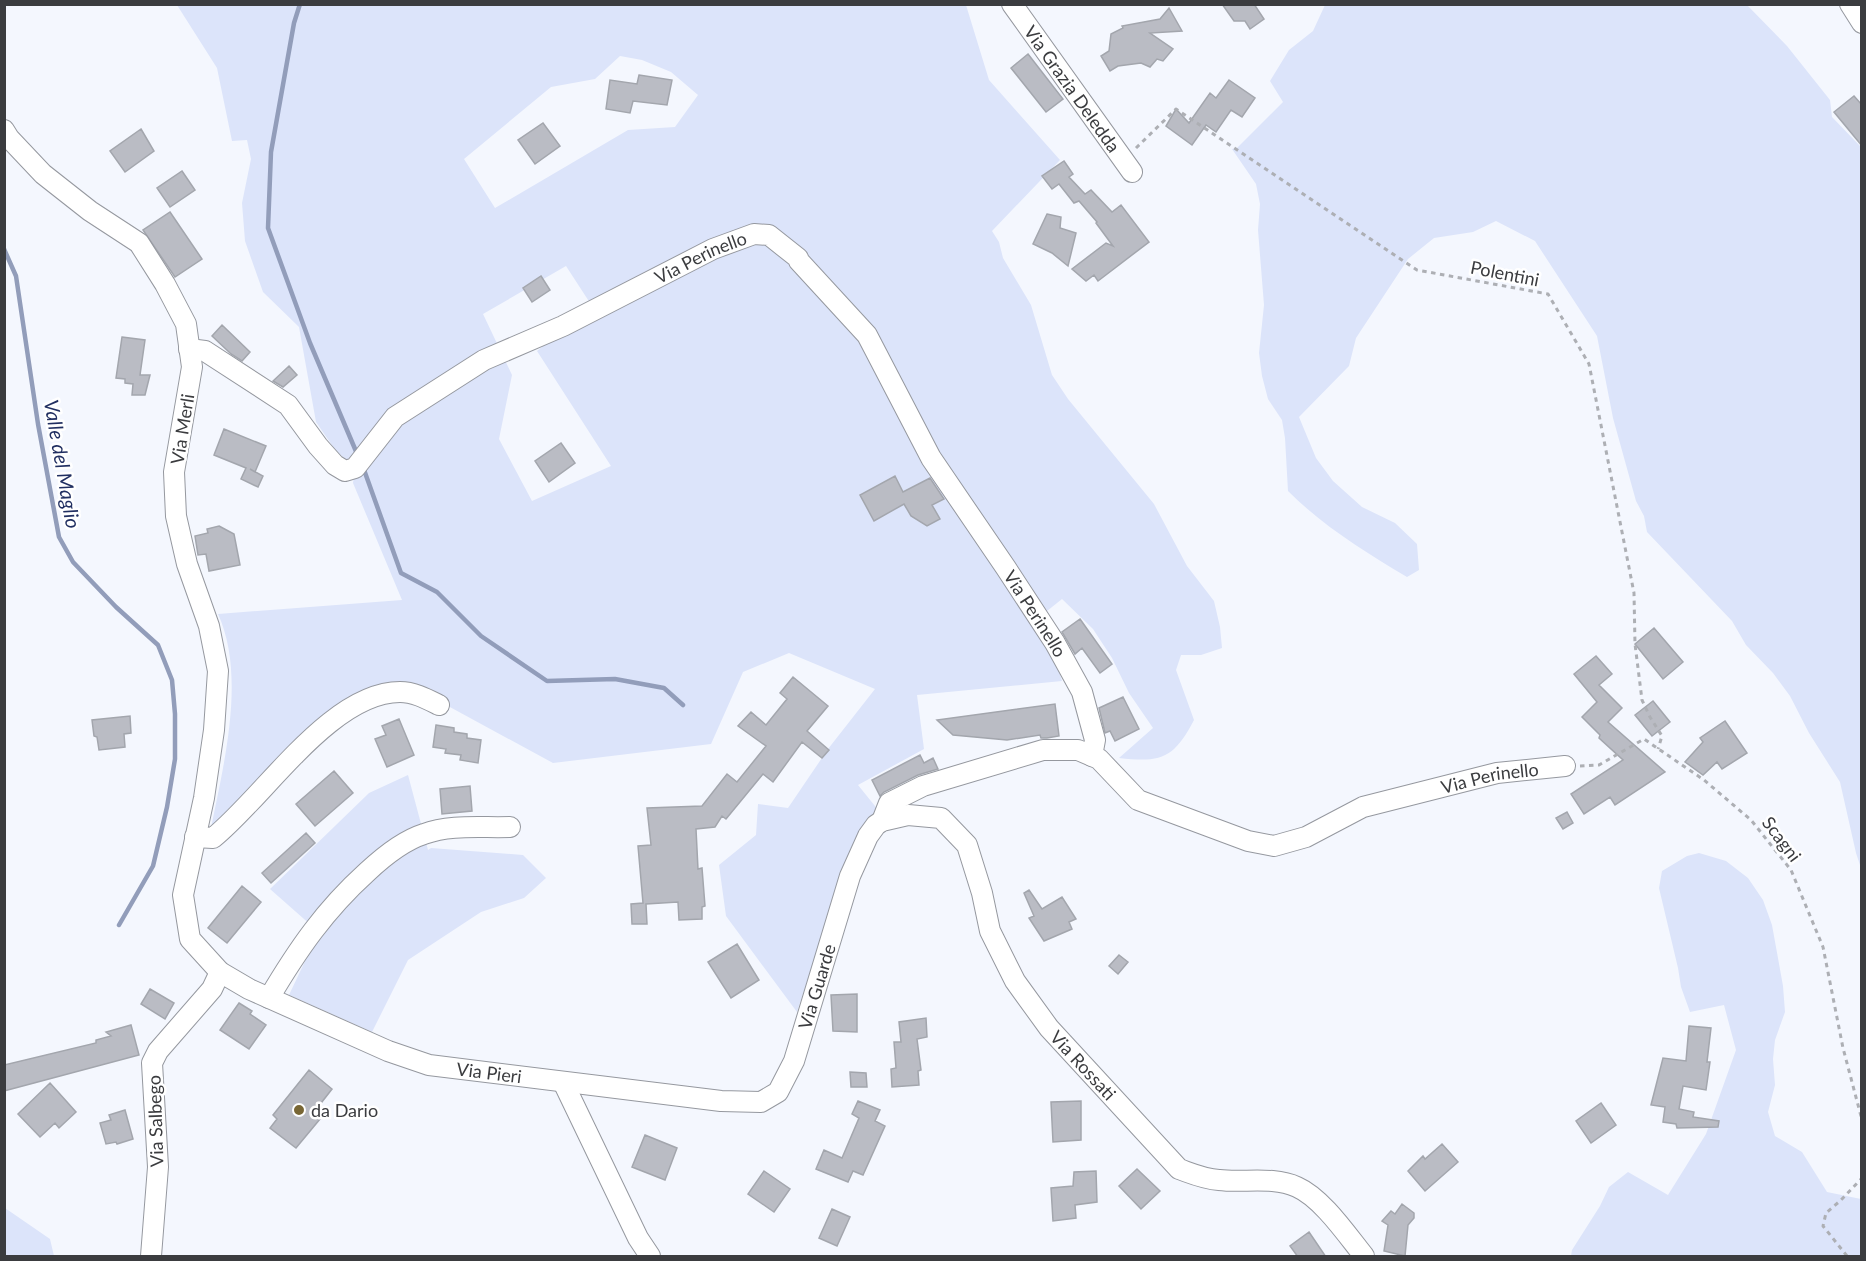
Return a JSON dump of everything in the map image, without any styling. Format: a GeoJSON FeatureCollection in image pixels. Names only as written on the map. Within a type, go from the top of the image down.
{"type":"FeatureCollection","features":[{"type":"Feature","properties":{"kind":"street","name":"Via Grazia Deledda"},"geometry":{"type":"LineString","coordinates":[[1012,4],[1128,166]]}},
{"type":"Feature","properties":{"kind":"street"},"geometry":{"type":"LineString","coordinates":[[1850,4],[1862,23]]}},
{"type":"Feature","properties":{"kind":"street","name":"Via Merli"},"geometry":{"type":"LineString","coordinates":[[4,130],[43,174],[90,211],[139,243],[165,284],[186,324],[192,367],[174,472],[176,516],[187,564],[209,626],[218,671],[214,730],[204,798]]}},
{"type":"Feature","properties":{"kind":"street","name":"Via Perinello"},"geometry":{"type":"LineString","coordinates":[[189,349],[205,351],[288,405],[318,446],[335,465],[345,471],[360,462],[395,417],[484,360],[562,326],[713,249],[754,234],[769,236],[798,258],[867,335],[931,458],[1055,643],[1083,692],[1095,740],[1092,756]]}},
{"type":"Feature","properties":{"kind":"street"},"geometry":{"type":"LineString","coordinates":[[195,837],[213,838],[264,789],[307,742],[339,715],[362,700],[379,694],[402,692],[417,694],[439,705]]}},
{"type":"Feature","properties":{"kind":"street","name":"Via Perinello"},"geometry":{"type":"LineString","coordinates":[[879,823],[889,803],[924,786],[1043,750],[1078,750],[1099,759],[1138,800],[1248,841],[1274,846],[1306,837],[1363,807],[1497,773],[1565,766]]}},
{"type":"Feature","properties":{"kind":"street","name":"Via Pieri"},"geometry":{"type":"LineString","coordinates":[[204,798],[183,895],[190,939],[220,972],[269,998],[388,1051],[429,1065],[721,1101]]}},
{"type":"Feature","properties":{"kind":"street","name":"Via Rossati"},"geometry":{"type":"LineString","coordinates":[[879,823],[908,815],[941,818],[967,846],[982,893],[990,931],[1015,981],[1049,1028],[1179,1169],[1200,1177],[1267,1181],[1296,1187],[1317,1202],[1364,1257]]}},
{"type":"Feature","properties":{"kind":"street","name":"Via Guarde"},"geometry":{"type":"LineString","coordinates":[[721,1101],[761,1102],[778,1092],[794,1061],[850,876],[868,836],[879,823]]}},
{"type":"Feature","properties":{"kind":"street"},"geometry":{"type":"LineString","coordinates":[[269,998],[296,952],[319,921],[359,879],[396,848],[424,834],[448,829],[510,827]]}},
{"type":"Feature","properties":{"kind":"street","name":"Via Salbego"},"geometry":{"type":"LineString","coordinates":[[151,1257],[158,1167],[152,1063],[158,1051],[212,989],[220,972]]}},
{"type":"Feature","properties":{"kind":"street"},"geometry":{"type":"LineString","coordinates":[[563,1082],[638,1238],[650,1257]]}},
{"type":"Feature","properties":{"kind":"path","name":"Polentini"},"geometry":{"type":"LineString","coordinates":[[1128,166],[1176,109],[1417,270],[1548,294],[1589,364],[1635,593],[1635,644],[1642,700],[1662,736],[1658,749]]}},
{"type":"Feature","properties":{"kind":"path","name":"Scagni"},"geometry":{"type":"LineString","coordinates":[[1565,766],[1599,765],[1644,739],[1704,780],[1751,820],[1791,870],[1822,947],[1843,1048],[1862,1120]]}},
{"type":"Feature","properties":{"kind":"path"},"geometry":{"type":"LineString","coordinates":[[1847,1257],[1823,1227],[1826,1213],[1862,1178]]}},
{"type":"Feature","properties":{"kind":"shaded area"},"geometry":{"type":"Polygon","coordinates":[[[177,5],[966,5],[989,80],[1060,160],[992,231],[999,242],[1003,258],[1031,305],[1052,375],[1068,399],[1154,504],[1187,566],[1214,601],[1222,648],[1201,655],[1181,655],[1176,670],[1194,720],[1187,733],[1173,750],[1165,755],[1146,760],[1119,758],[1153,728],[1129,693],[1112,658],[1093,629],[1062,599],[1042,615],[1062,681],[917,695],[924,749],[858,785],[879,811],[862,829],[851,848],[797,1012],[726,916],[719,865],[756,835],[758,804],[788,808],[828,749],[875,689],[789,653],[743,672],[711,744],[553,763],[426,694],[357,701],[210,833],[226,751],[232,694],[227,639],[218,614],[402,600],[353,483],[355,467],[336,451],[316,422],[299,327],[263,292],[245,241],[242,203],[251,159],[247,140],[232,141],[217,68],[177,5]],[[620,56],[595,79],[551,87],[464,159],[495,208],[628,130],[675,127],[698,95],[671,72],[642,60],[620,56]],[[566,266],[483,314],[512,375],[499,439],[532,501],[611,466],[537,351],[592,306],[566,266]]]}},
{"type":"Feature","properties":{"kind":"shaded area"},"geometry":{"type":"Polygon","coordinates":[[[1325,5],[1747,5],[1787,46],[1830,100],[1832,117],[1861,147],[1861,868],[1840,782],[1809,733],[1790,696],[1773,673],[1746,645],[1732,621],[1647,532],[1613,418],[1597,336],[1535,241],[1496,221],[1473,232],[1434,238],[1408,259],[1356,338],[1349,366],[1299,417],[1316,458],[1333,481],[1362,507],[1395,523],[1417,544],[1419,570],[1407,577],[1391,568],[1330,527],[1288,491],[1282,420],[1268,399],[1259,353],[1264,305],[1258,230],[1260,204],[1256,184],[1232,149],[1237,148],[1283,102],[1270,81],[1289,50],[1313,31],[1325,5]]]}},
{"type":"Feature","properties":{"kind":"shaded area"},"geometry":{"type":"Polygon","coordinates":[[[408,775],[428,850],[431,848],[523,855],[546,878],[524,898],[481,912],[408,960],[372,1032],[289,995],[316,938],[321,934],[270,889],[369,793],[408,775]]]}},
{"type":"Feature","properties":{"kind":"shaded area"},"geometry":{"type":"Polygon","coordinates":[[[1699,853],[1726,861],[1748,878],[1763,900],[1772,925],[1783,986],[1785,1012],[1775,1040],[1773,1059],[1775,1085],[1768,1112],[1775,1136],[1802,1152],[1827,1192],[1861,1199],[1861,1256],[1571,1256],[1572,1250],[1600,1206],[1609,1187],[1628,1172],[1668,1195],[1706,1134],[1736,1050],[1724,1005],[1690,1012],[1681,987],[1659,888],[1662,871],[1687,856],[1699,853]]]}},
{"type":"Feature","properties":{"kind":"shaded area"},"geometry":{"type":"Polygon","coordinates":[[[5,1208],[50,1239],[54,1256],[5,1256],[5,1208]]]}},
{"type":"Feature","properties":{"kind":"building"},"geometry":{"type":"Polygon","coordinates":[[[1222,4],[1254,4],[1264,19],[1250,29],[1245,21],[1234,21],[1222,4]]]}},
{"type":"Feature","properties":{"kind":"building"},"geometry":{"type":"Polygon","coordinates":[[[1169,8],[1182,31],[1150,33],[1173,49],[1163,61],[1157,59],[1150,67],[1141,63],[1118,66],[1110,71],[1101,56],[1109,51],[1111,34],[1123,28],[1122,26],[1160,19],[1169,8]]]}},
{"type":"Feature","properties":{"kind":"building"},"geometry":{"type":"Polygon","coordinates":[[[1028,54],[1063,99],[1046,112],[1011,68],[1028,54]]]}},
{"type":"Feature","properties":{"kind":"building"},"geometry":{"type":"Polygon","coordinates":[[[639,75],[672,80],[667,105],[633,101],[630,113],[606,109],[610,80],[637,84],[639,75]]]}},
{"type":"Feature","properties":{"kind":"building"},"geometry":{"type":"Polygon","coordinates":[[[1229,80],[1255,98],[1242,117],[1231,110],[1216,132],[1206,125],[1192,145],[1166,126],[1176,109],[1189,123],[1210,93],[1216,98],[1229,80]]]}},
{"type":"Feature","properties":{"kind":"building"},"geometry":{"type":"Polygon","coordinates":[[[1854,96],[1862,105],[1862,146],[1834,112],[1854,96]]]}},
{"type":"Feature","properties":{"kind":"building"},"geometry":{"type":"Polygon","coordinates":[[[543,123],[560,146],[535,164],[518,140],[543,123]]]}},
{"type":"Feature","properties":{"kind":"building"},"geometry":{"type":"Polygon","coordinates":[[[141,129],[154,151],[125,172],[110,151],[141,129]]]}},
{"type":"Feature","properties":{"kind":"building"},"geometry":{"type":"Polygon","coordinates":[[[1064,161],[1073,174],[1069,177],[1085,194],[1091,190],[1112,212],[1121,205],[1149,242],[1098,281],[1094,275],[1086,281],[1072,269],[1106,243],[1113,246],[1079,201],[1074,203],[1059,184],[1052,189],[1042,176],[1064,161]]]}},
{"type":"Feature","properties":{"kind":"building"},"geometry":{"type":"Polygon","coordinates":[[[182,171],[195,190],[170,207],[157,188],[182,171]]]}},
{"type":"Feature","properties":{"kind":"building"},"geometry":{"type":"Polygon","coordinates":[[[170,212],[202,259],[175,277],[143,230],[170,212]]]}},
{"type":"Feature","properties":{"kind":"building"},"geometry":{"type":"Polygon","coordinates":[[[1047,214],[1061,217],[1060,228],[1076,233],[1068,266],[1052,253],[1033,244],[1047,214]]]}},
{"type":"Feature","properties":{"kind":"building"},"geometry":{"type":"Polygon","coordinates":[[[541,276],[550,290],[532,302],[523,288],[541,276]]]}},
{"type":"Feature","properties":{"kind":"building"},"geometry":{"type":"Polygon","coordinates":[[[222,325],[250,352],[242,361],[212,336],[222,325]]]}},
{"type":"Feature","properties":{"kind":"building"},"geometry":{"type":"Polygon","coordinates":[[[122,337],[145,340],[140,375],[150,375],[145,395],[132,395],[133,384],[125,383],[125,379],[116,378],[122,337]]]}},
{"type":"Feature","properties":{"kind":"building"},"geometry":{"type":"Polygon","coordinates":[[[289,366],[297,375],[283,387],[273,381],[289,366]]]}},
{"type":"Feature","properties":{"kind":"building"},"geometry":{"type":"Polygon","coordinates":[[[224,429],[266,446],[255,472],[263,476],[258,487],[241,479],[246,468],[214,455],[224,429]]]}},
{"type":"Feature","properties":{"kind":"building"},"geometry":{"type":"Polygon","coordinates":[[[561,443],[575,463],[549,482],[535,461],[561,443]]]}},
{"type":"Feature","properties":{"kind":"building"},"geometry":{"type":"Polygon","coordinates":[[[895,476],[903,492],[930,478],[944,499],[932,505],[940,519],[927,526],[911,516],[904,504],[874,521],[860,495],[895,476]]]}},
{"type":"Feature","properties":{"kind":"building"},"geometry":{"type":"Polygon","coordinates":[[[219,526],[234,534],[240,565],[209,571],[206,554],[198,555],[195,536],[208,533],[207,529],[219,526]]]}},
{"type":"Feature","properties":{"kind":"building"},"geometry":{"type":"Polygon","coordinates":[[[1080,619],[1112,664],[1100,673],[1082,648],[1075,654],[1062,632],[1080,619]]]}},
{"type":"Feature","properties":{"kind":"building"},"geometry":{"type":"Polygon","coordinates":[[[1654,628],[1683,662],[1663,679],[1635,644],[1654,628]]]}},
{"type":"Feature","properties":{"kind":"building"},"geometry":{"type":"Polygon","coordinates":[[[1596,656],[1612,674],[1599,685],[1622,708],[1608,722],[1665,772],[1615,805],[1610,797],[1584,814],[1571,794],[1623,760],[1599,738],[1600,735],[1582,717],[1597,702],[1574,674],[1596,656]]]}},
{"type":"Feature","properties":{"kind":"building"},"geometry":{"type":"Polygon","coordinates":[[[793,677],[828,706],[807,731],[829,750],[822,758],[802,742],[773,782],[763,774],[726,819],[722,816],[715,827],[696,829],[698,869],[702,868],[705,906],[702,907],[702,919],[679,920],[678,902],[646,904],[647,924],[632,924],[631,904],[643,903],[638,846],[651,845],[647,808],[702,806],[727,774],[737,782],[766,746],[738,726],[751,712],[766,725],[787,699],[780,693],[793,677]]]}},
{"type":"Feature","properties":{"kind":"building"},"geometry":{"type":"Polygon","coordinates":[[[1123,697],[1139,729],[1115,741],[1110,731],[1105,733],[1099,708],[1123,697]]]}},
{"type":"Feature","properties":{"kind":"building"},"geometry":{"type":"Polygon","coordinates":[[[1653,701],[1670,722],[1652,736],[1635,715],[1653,701]]]}},
{"type":"Feature","properties":{"kind":"building"},"geometry":{"type":"Polygon","coordinates":[[[1055,704],[1059,736],[1047,738],[1041,738],[1040,735],[1007,740],[953,735],[937,720],[1055,704]]]}},
{"type":"Feature","properties":{"kind":"building"},"geometry":{"type":"Polygon","coordinates":[[[130,716],[131,733],[124,734],[125,747],[99,750],[92,720],[130,716]]]}},
{"type":"Feature","properties":{"kind":"building"},"geometry":{"type":"Polygon","coordinates":[[[399,719],[414,755],[387,767],[375,739],[386,735],[382,726],[399,719]]]}},
{"type":"Feature","properties":{"kind":"building"},"geometry":{"type":"Polygon","coordinates":[[[1725,721],[1747,753],[1722,769],[1717,762],[1703,775],[1685,762],[1703,742],[1700,738],[1725,721]]]}},
{"type":"Feature","properties":{"kind":"building"},"geometry":{"type":"Polygon","coordinates":[[[436,725],[454,728],[454,732],[467,734],[467,738],[481,740],[478,763],[460,760],[461,755],[445,753],[446,749],[433,747],[436,725]]]}},
{"type":"Feature","properties":{"kind":"building"},"geometry":{"type":"Polygon","coordinates":[[[920,755],[924,763],[933,758],[938,769],[918,775],[880,796],[872,780],[920,755]]]}},
{"type":"Feature","properties":{"kind":"building"},"geometry":{"type":"Polygon","coordinates":[[[334,771],[353,793],[315,826],[296,804],[334,771]]]}},
{"type":"Feature","properties":{"kind":"building"},"geometry":{"type":"Polygon","coordinates":[[[470,786],[472,811],[442,814],[440,789],[470,786]]]}},
{"type":"Feature","properties":{"kind":"building"},"geometry":{"type":"Polygon","coordinates":[[[1567,812],[1573,823],[1563,829],[1556,818],[1567,812]]]}},
{"type":"Feature","properties":{"kind":"building"},"geometry":{"type":"Polygon","coordinates":[[[306,833],[315,843],[271,883],[262,873],[306,833]]]}},
{"type":"Feature","properties":{"kind":"building"},"geometry":{"type":"Polygon","coordinates":[[[242,886],[261,902],[227,943],[208,928],[242,886]]]}},
{"type":"Feature","properties":{"kind":"building"},"geometry":{"type":"Polygon","coordinates":[[[1029,890],[1042,909],[1062,897],[1076,919],[1069,922],[1072,929],[1044,941],[1029,918],[1034,916],[1024,893],[1029,890]]]}},
{"type":"Feature","properties":{"kind":"building"},"geometry":{"type":"Polygon","coordinates":[[[737,944],[759,980],[731,998],[708,962],[737,944]]]}},
{"type":"Feature","properties":{"kind":"building"},"geometry":{"type":"Polygon","coordinates":[[[1119,955],[1128,962],[1118,974],[1109,966],[1119,955]]]}},
{"type":"Feature","properties":{"kind":"building"},"geometry":{"type":"Polygon","coordinates":[[[150,989],[174,1003],[165,1019],[141,1004],[150,989]]]}},
{"type":"Feature","properties":{"kind":"building"},"geometry":{"type":"Polygon","coordinates":[[[857,994],[857,1032],[833,1031],[831,995],[857,994]]]}},
{"type":"Feature","properties":{"kind":"building"},"geometry":{"type":"Polygon","coordinates":[[[239,1003],[252,1011],[250,1014],[266,1025],[249,1049],[220,1030],[239,1003]]]}},
{"type":"Feature","properties":{"kind":"building"},"geometry":{"type":"Polygon","coordinates":[[[926,1018],[927,1037],[917,1039],[921,1070],[918,1071],[919,1085],[892,1087],[891,1069],[896,1068],[894,1042],[901,1042],[899,1022],[926,1018]]]}},
{"type":"Feature","properties":{"kind":"building"},"geometry":{"type":"Polygon","coordinates":[[[131,1025],[139,1055],[4,1091],[4,1065],[96,1043],[96,1040],[111,1036],[106,1032],[131,1025]]]}},
{"type":"Feature","properties":{"kind":"building"},"geometry":{"type":"Polygon","coordinates":[[[1689,1026],[1711,1028],[1707,1062],[1710,1062],[1706,1090],[1683,1086],[1679,1109],[1694,1112],[1693,1117],[1719,1121],[1718,1127],[1677,1128],[1676,1124],[1663,1122],[1665,1107],[1651,1105],[1663,1058],[1686,1061],[1689,1026]]]}},
{"type":"Feature","properties":{"kind":"building","name":"da Dario"},"geometry":{"type":"Polygon","coordinates":[[[309,1070],[332,1089],[318,1107],[325,1113],[296,1148],[270,1128],[277,1119],[273,1115],[309,1070]]]}},
{"type":"Feature","properties":{"kind":"building"},"geometry":{"type":"Polygon","coordinates":[[[850,1072],[866,1073],[867,1087],[851,1087],[850,1072]]]}},
{"type":"Feature","properties":{"kind":"building"},"geometry":{"type":"Polygon","coordinates":[[[50,1083],[76,1112],[59,1128],[55,1123],[40,1137],[18,1114],[50,1083]]]}},
{"type":"Feature","properties":{"kind":"building"},"geometry":{"type":"Polygon","coordinates":[[[858,1101],[880,1110],[875,1121],[885,1126],[863,1175],[853,1171],[848,1182],[816,1169],[824,1150],[842,1158],[859,1118],[852,1114],[858,1101]]]}},
{"type":"Feature","properties":{"kind":"building"},"geometry":{"type":"Polygon","coordinates":[[[1081,1101],[1081,1140],[1053,1142],[1051,1102],[1081,1101]]]}},
{"type":"Feature","properties":{"kind":"building"},"geometry":{"type":"Polygon","coordinates":[[[1601,1103],[1616,1125],[1591,1143],[1576,1121],[1601,1103]]]}},
{"type":"Feature","properties":{"kind":"building"},"geometry":{"type":"Polygon","coordinates":[[[125,1110],[133,1139],[117,1144],[116,1142],[106,1144],[100,1123],[111,1120],[109,1115],[125,1110]]]}},
{"type":"Feature","properties":{"kind":"building"},"geometry":{"type":"Polygon","coordinates":[[[645,1135],[677,1148],[665,1180],[632,1167],[645,1135]]]}},
{"type":"Feature","properties":{"kind":"building"},"geometry":{"type":"Polygon","coordinates":[[[1442,1144],[1458,1162],[1425,1191],[1408,1171],[1423,1156],[1425,1159],[1442,1144]]]}},
{"type":"Feature","properties":{"kind":"building"},"geometry":{"type":"Polygon","coordinates":[[[1137,1169],[1160,1191],[1141,1209],[1119,1186],[1137,1169]]]}},
{"type":"Feature","properties":{"kind":"building"},"geometry":{"type":"Polygon","coordinates":[[[764,1171],[790,1189],[774,1212],[748,1194],[764,1171]]]}},
{"type":"Feature","properties":{"kind":"building"},"geometry":{"type":"Polygon","coordinates":[[[1096,1171],[1097,1202],[1075,1205],[1076,1218],[1053,1221],[1051,1188],[1073,1186],[1074,1172],[1096,1171]]]}},
{"type":"Feature","properties":{"kind":"building"},"geometry":{"type":"Polygon","coordinates":[[[1402,1204],[1414,1213],[1414,1218],[1408,1225],[1405,1256],[1384,1251],[1388,1225],[1382,1221],[1391,1211],[1395,1214],[1402,1204]]]}},
{"type":"Feature","properties":{"kind":"building"},"geometry":{"type":"Polygon","coordinates":[[[832,1209],[850,1217],[837,1246],[819,1238],[832,1209]]]}},
{"type":"Feature","properties":{"kind":"building"},"geometry":{"type":"Polygon","coordinates":[[[1309,1232],[1326,1257],[1298,1257],[1290,1246],[1309,1232]]]}},
{"type":"Feature","properties":{"kind":"waterway"},"geometry":{"type":"LineString","coordinates":[[300,4],[294,23],[271,152],[268,228],[310,343],[358,456]]}},
{"type":"Feature","properties":{"kind":"waterway","name":"Valle del Maglio"},"geometry":{"type":"LineString","coordinates":[[4,249],[16,276],[38,424],[59,537],[73,562],[116,607],[158,645],[172,680],[175,759],[167,807],[153,866],[119,925]]}},
{"type":"Feature","properties":{"kind":"waterway"},"geometry":{"type":"LineString","coordinates":[[363,467],[401,573],[437,592],[481,636],[547,681],[615,679],[664,688],[683,705]]}},
{"type":"Feature","properties":{"kind":"place","name":"da Dario"},"geometry":{"type":"Point","coordinates":[299,1110]}}]}
